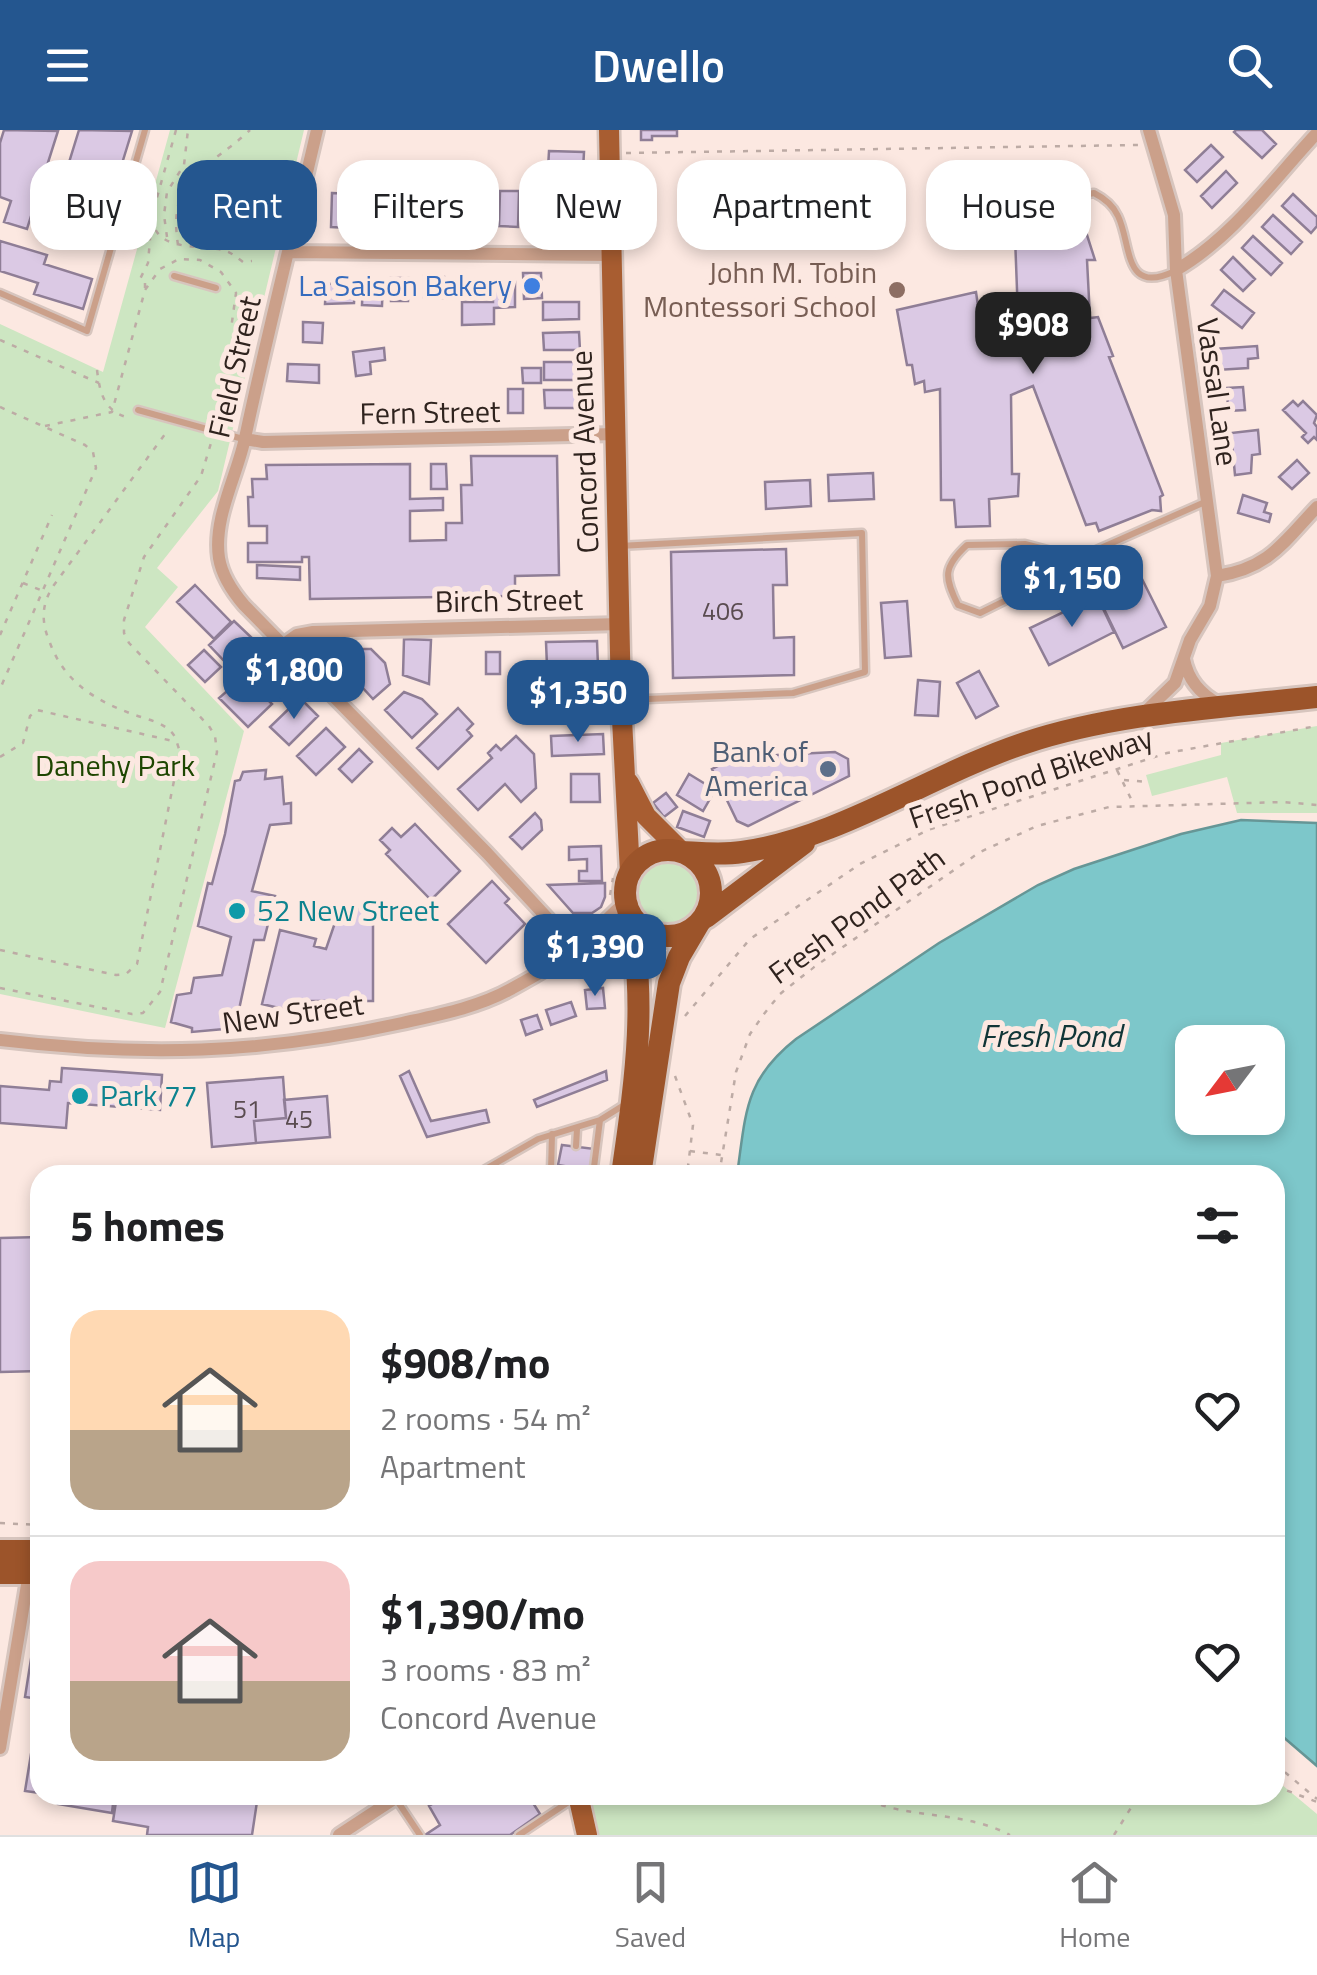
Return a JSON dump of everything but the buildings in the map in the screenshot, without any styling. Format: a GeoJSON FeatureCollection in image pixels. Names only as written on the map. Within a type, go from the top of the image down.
{"type":"FeatureCollection","features":[{"type":"Feature","properties":{"kind":"highway"},"geometry":{"type":"LineString","coordinates":[[623,1165],[638,1046],[639,978],[626,888],[630,873],[640,861],[667,850],[742,852],[816,833],[1009,749],[1083,726],[1317,697]]}},
{"type":"Feature","properties":{"kind":"highway"},"geometry":{"type":"LineString","coordinates":[[627,903],[638,924],[658,935],[680,934],[816,833]]}},
{"type":"Feature","properties":{"kind":"highway"},"geometry":{"type":"LineString","coordinates":[[641,1165],[668,982],[711,900],[709,880],[699,863],[682,852]]}},
{"type":"Feature","properties":{"kind":"highway"},"geometry":{"type":"LineString","coordinates":[[2,1553],[30,1552]]}},
{"type":"Feature","properties":{"kind":"highway"},"geometry":{"type":"LineString","coordinates":[[2,1553],[30,1570]]}},
{"type":"Feature","properties":{"kind":"main road","name":"Concord Avenue"},"geometry":{"type":"LineString","coordinates":[[609,130],[621,700],[630,873]]}},
{"type":"Feature","properties":{"kind":"main road","name":"Concord Avenue"},"geometry":{"type":"LineString","coordinates":[[624,772],[640,808],[682,852]]}},
{"type":"Feature","properties":{"kind":"main road"},"geometry":{"type":"LineString","coordinates":[[580,1805],[587,1835]]}},
{"type":"Feature","properties":{"kind":"street","name":"Field Street"},"geometry":{"type":"LineString","coordinates":[[283,646],[232,590],[219,557],[220,527],[245,439],[259,364],[317,130]]}},
{"type":"Feature","properties":{"kind":"street","name":"Vassal Lane"},"geometry":{"type":"LineString","coordinates":[[1136,717],[1172,690],[1184,656],[1210,606],[1217,576],[1176,270],[1174,215],[1150,130]]}},
{"type":"Feature","properties":{"kind":"street"},"geometry":{"type":"LineString","coordinates":[[1176,270],[1225,232],[1317,132]]}},
{"type":"Feature","properties":{"kind":"street"},"geometry":{"type":"LineString","coordinates":[[288,252],[610,255]]}},
{"type":"Feature","properties":{"kind":"street","name":"Fern Street"},"geometry":{"type":"LineString","coordinates":[[245,439],[263,442],[616,434]]}},
{"type":"Feature","properties":{"kind":"street"},"geometry":{"type":"LineString","coordinates":[[1217,576],[1244,572],[1271,556],[1317,507]]}},
{"type":"Feature","properties":{"kind":"street","name":"Birch Street"},"geometry":{"type":"LineString","coordinates":[[283,646],[297,634],[312,632],[620,624]]}},
{"type":"Feature","properties":{"kind":"street"},"geometry":{"type":"LineString","coordinates":[[283,646],[576,949],[608,952],[639,978]]}},
{"type":"Feature","properties":{"kind":"street"},"geometry":{"type":"LineString","coordinates":[[1184,656],[1187,671],[1199,691],[1226,707]]}},
{"type":"Feature","properties":{"kind":"street","name":"New Street"},"geometry":{"type":"LineString","coordinates":[[0,1040],[83,1050],[164,1052],[301,1042],[438,1015],[507,991],[576,949],[627,903]]}},
{"type":"Feature","properties":{"kind":"street"},"geometry":{"type":"LineString","coordinates":[[0,1748],[30,1598]]}},
{"type":"Feature","properties":{"kind":"street"},"geometry":{"type":"LineString","coordinates":[[339,1835],[384,1805]]}},
{"type":"Feature","properties":{"kind":"lane"},"geometry":{"type":"LineString","coordinates":[[0,292],[87,331],[145,130]]}},
{"type":"Feature","properties":{"kind":"lane"},"geometry":{"type":"LineString","coordinates":[[1091,194],[1112,206],[1136,272],[1162,277],[1176,270]]}},
{"type":"Feature","properties":{"kind":"lane"},"geometry":{"type":"LineString","coordinates":[[174,276],[216,288]]}},
{"type":"Feature","properties":{"kind":"lane"},"geometry":{"type":"LineString","coordinates":[[138,410],[245,439]]}},
{"type":"Feature","properties":{"kind":"lane"},"geometry":{"type":"LineString","coordinates":[[1078,558],[1026,544],[967,544],[951,560],[947,583],[958,605],[980,613],[1061,572],[1078,558],[1207,502]]}},
{"type":"Feature","properties":{"kind":"lane"},"geometry":{"type":"LineString","coordinates":[[618,546],[862,533],[865,672],[792,693],[621,700]]}},
{"type":"Feature","properties":{"kind":"lane"},"geometry":{"type":"LineString","coordinates":[[492,1165],[538,1139],[600,1120],[633,1098]]}},
{"type":"Feature","properties":{"kind":"lane"},"geometry":{"type":"LineString","coordinates":[[594,1165],[600,1120]]}},
{"type":"Feature","properties":{"kind":"lane"},"geometry":{"type":"LineString","coordinates":[[576,1146],[578,1129]]}},
{"type":"Feature","properties":{"kind":"lane"},"geometry":{"type":"LineString","coordinates":[[551,1165],[552,1134]]}},
{"type":"Feature","properties":{"kind":"lane"},"geometry":{"type":"LineString","coordinates":[[403,1805],[420,1835]]}},
{"type":"Feature","properties":{"kind":"lane"},"geometry":{"type":"LineString","coordinates":[[519,1835],[563,1805]]}},
{"type":"Feature","properties":{"kind":"path"},"geometry":{"type":"LineString","coordinates":[[157,197],[176,130]]}},
{"type":"Feature","properties":{"kind":"path"},"geometry":{"type":"LineString","coordinates":[[168,240],[164,215],[167,192],[184,165],[188,130]]}},
{"type":"Feature","properties":{"kind":"path"},"geometry":{"type":"LineString","coordinates":[[212,160],[250,130]]}},
{"type":"Feature","properties":{"kind":"path"},"geometry":{"type":"LineString","coordinates":[[624,153],[1140,145]]}},
{"type":"Feature","properties":{"kind":"path"},"geometry":{"type":"LineString","coordinates":[[177,206],[177,234]]}},
{"type":"Feature","properties":{"kind":"path"},"geometry":{"type":"LineString","coordinates":[[157,230],[177,244]]}},
{"type":"Feature","properties":{"kind":"path"},"geometry":{"type":"LineString","coordinates":[[44,426],[112,412],[143,308],[145,283],[140,280],[148,250]]}},
{"type":"Feature","properties":{"kind":"path"},"geometry":{"type":"LineString","coordinates":[[220,250],[243,262],[252,261]]}},
{"type":"Feature","properties":{"kind":"path"},"geometry":{"type":"LineString","coordinates":[[145,290],[170,262],[199,262],[221,272],[236,293],[231,328]]}},
{"type":"Feature","properties":{"kind":"path"},"geometry":{"type":"LineString","coordinates":[[0,340],[98,383]]}},
{"type":"Feature","properties":{"kind":"path"},"geometry":{"type":"LineString","coordinates":[[0,407],[85,444],[96,459],[96,468],[0,689]]}},
{"type":"Feature","properties":{"kind":"path"},"geometry":{"type":"LineString","coordinates":[[0,950],[116,975],[135,967],[180,752],[163,726],[107,704],[73,682],[47,638],[42,611],[48,594],[170,427]]}},
{"type":"Feature","properties":{"kind":"path"},"geometry":{"type":"LineString","coordinates":[[0,988],[132,1014],[143,1013],[160,992],[217,752],[215,736],[208,726],[129,642],[124,620],[144,557],[201,476],[211,442]]}},
{"type":"Feature","properties":{"kind":"path"},"geometry":{"type":"LineString","coordinates":[[0,635],[52,515]]}},
{"type":"Feature","properties":{"kind":"path"},"geometry":{"type":"LineString","coordinates":[[23,582],[48,594]]}},
{"type":"Feature","properties":{"kind":"path"},"geometry":{"type":"LineString","coordinates":[[0,758],[23,743],[30,716],[37,710],[176,742]]}},
{"type":"Feature","properties":{"kind":"path","name":"Fresh Pond Bikeway"},"geometry":{"type":"LineString","coordinates":[[681,1022],[750,939],[860,864],[928,830],[1167,753],[1317,726]]}},
{"type":"Feature","properties":{"kind":"path"},"geometry":{"type":"LineString","coordinates":[[1112,745],[1116,768],[1133,804]]}},
{"type":"Feature","properties":{"kind":"path"},"geometry":{"type":"LineString","coordinates":[[1122,780],[1148,782]]}},
{"type":"Feature","properties":{"kind":"path","name":"Fresh Pond Path"},"geometry":{"type":"LineString","coordinates":[[721,1165],[731,1089],[742,1054],[750,1034],[780,994],[980,852],[1037,826],[1078,813],[1133,804],[1317,804]]}},
{"type":"Feature","properties":{"kind":"path"},"geometry":{"type":"LineString","coordinates":[[672,1070],[690,1112],[688,1165]]}},
{"type":"Feature","properties":{"kind":"path"},"geometry":{"type":"LineString","coordinates":[[690,1151],[722,1156]]}},
{"type":"Feature","properties":{"kind":"path"},"geometry":{"type":"LineString","coordinates":[[0,1524],[30,1525]]}},
{"type":"Feature","properties":{"kind":"path"},"geometry":{"type":"LineString","coordinates":[[1285,1773],[1317,1800]]}},
{"type":"Feature","properties":{"kind":"path"},"geometry":{"type":"LineString","coordinates":[[1285,1789],[1317,1800]]}},
{"type":"Feature","properties":{"kind":"path"},"geometry":{"type":"LineString","coordinates":[[882,1805],[900,1812],[970,1819],[1010,1835]]}},
{"type":"Feature","properties":{"kind":"path"},"geometry":{"type":"LineString","coordinates":[[1114,1835],[1133,1805]]}},
{"type":"Feature","properties":{"kind":"green space","name":"Danehy Park"},"geometry":{"type":"Polygon","coordinates":[[[170,130],[304,130],[297,160],[177,160],[177,250],[275,250],[218,491],[157,568],[178,587],[145,627],[244,731],[165,1028],[0,994],[0,324],[103,372],[137,250],[157,250],[157,177],[170,130]]]}},
{"type":"Feature","properties":{"kind":"green space"},"geometry":{"type":"Polygon","coordinates":[[[1317,726],[1317,813],[1237,813],[1227,777],[1152,796],[1146,775],[1221,755],[1221,743],[1317,726]]]}},
{"type":"Feature","properties":{"kind":"green space"},"geometry":{"type":"Polygon","coordinates":[[[670,863],[693,873],[703,896],[693,919],[670,929],[647,919],[637,896],[647,873],[670,863]]]}},
{"type":"Feature","properties":{"kind":"green space"},"geometry":{"type":"Polygon","coordinates":[[[1285,1787],[1317,1814],[1317,1835],[595,1835],[588,1805],[1285,1805],[1285,1787]]]}},
{"type":"Feature","properties":{"kind":"water","name":"Fresh Pond"},"geometry":{"type":"Polygon","coordinates":[[[1241,820],[1317,823],[1317,1766],[1285,1739],[1285,1165],[739,1165],[750,1099],[779,1054],[939,943],[1038,885],[1181,834],[1241,820]]]}},
{"type":"Feature","properties":{"kind":"place","name":"La Saison Bakery"},"geometry":{"type":"Point","coordinates":[532,286]}},
{"type":"Feature","properties":{"kind":"place","name":"John M. Tobin Montessori School"},"geometry":{"type":"Point","coordinates":[897,290]}},
{"type":"Feature","properties":{"kind":"place","name":"Bank of America"},"geometry":{"type":"Point","coordinates":[828,769]}},
{"type":"Feature","properties":{"kind":"place","name":"52 New Street"},"geometry":{"type":"Point","coordinates":[237,911]}},
{"type":"Feature","properties":{"kind":"place","name":"Park 77"},"geometry":{"type":"Point","coordinates":[80,1096]}}]}
